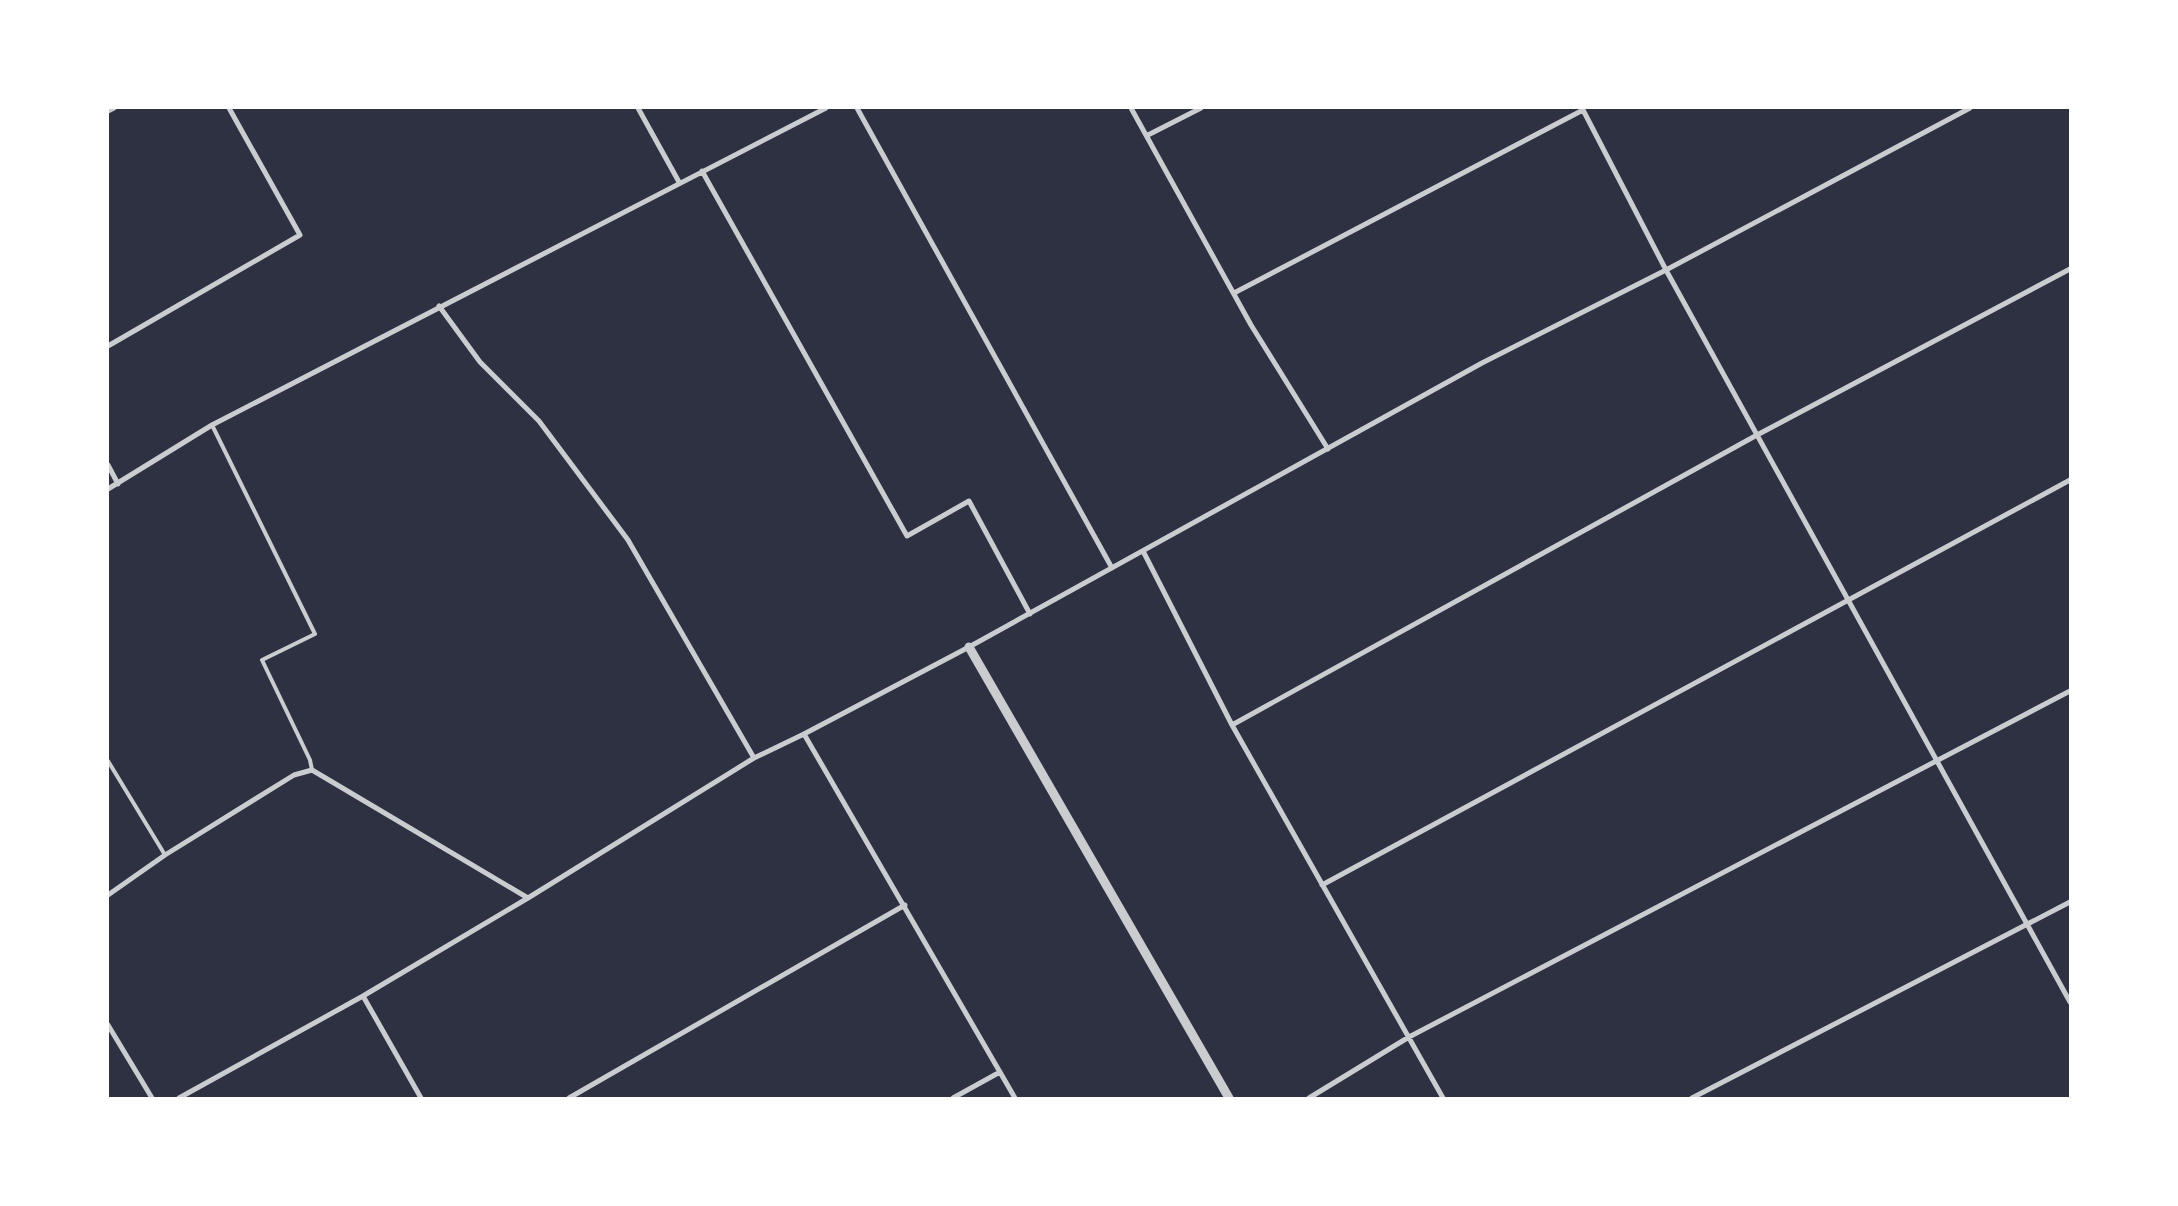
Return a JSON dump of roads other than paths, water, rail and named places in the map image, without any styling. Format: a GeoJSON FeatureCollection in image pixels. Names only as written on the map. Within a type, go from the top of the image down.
{"type":"FeatureCollection","features":[{"type":"Feature","properties":{"kind":"street"},"geometry":{"type":"LineString","coordinates":[[108,111],[114,108]]}},
{"type":"Feature","properties":{"kind":"street"},"geometry":{"type":"LineString","coordinates":[[108,346],[300,235],[229,108]]}},
{"type":"Feature","properties":{"kind":"street"},"geometry":{"type":"LineString","coordinates":[[638,108],[679,182]]}},
{"type":"Feature","properties":{"kind":"street"},"geometry":{"type":"LineString","coordinates":[[108,489],[212,425],[679,182],[826,108]]}},
{"type":"Feature","properties":{"kind":"street"},"geometry":{"type":"LineString","coordinates":[[857,108],[1112,568]]}},
{"type":"Feature","properties":{"kind":"street"},"geometry":{"type":"LineString","coordinates":[[1131,108],[1148,135],[1251,325],[1328,449]]}},
{"type":"Feature","properties":{"kind":"street"},"geometry":{"type":"LineString","coordinates":[[1148,135],[1201,108]]}},
{"type":"Feature","properties":{"kind":"street"},"geometry":{"type":"LineString","coordinates":[[179,1098],[363,996],[528,898],[754,758],[804,734],[1030,614],[1482,363],[1666,270],[1970,108]]}},
{"type":"Feature","properties":{"kind":"street"},"geometry":{"type":"LineString","coordinates":[[1234,294],[1583,109],[1666,270],[2070,1002]]}},
{"type":"Feature","properties":{"kind":"street"},"geometry":{"type":"LineString","coordinates":[[702,171],[907,536],[969,501],[1030,614]]}},
{"type":"Feature","properties":{"kind":"street"},"geometry":{"type":"LineString","coordinates":[[1232,725],[1757,436],[2070,269]]}},
{"type":"Feature","properties":{"kind":"street"},"geometry":{"type":"LineString","coordinates":[[439,306],[480,362],[538,421],[628,540],[754,758]]}},
{"type":"Feature","properties":{"kind":"street"},"geometry":{"type":"LineString","coordinates":[[108,466],[118,484]]}},
{"type":"Feature","properties":{"kind":"street"},"geometry":{"type":"LineString","coordinates":[[1322,884],[2070,480]]}},
{"type":"Feature","properties":{"kind":"street"},"geometry":{"type":"LineString","coordinates":[[1143,551],[1232,725],[1443,1098]]}},
{"type":"Feature","properties":{"kind":"street"},"geometry":{"type":"LineString","coordinates":[[969,647],[1229,1098]]}},
{"type":"Feature","properties":{"kind":"street"},"geometry":{"type":"LineString","coordinates":[[1309,1098],[1409,1037],[2070,691]]}},
{"type":"Feature","properties":{"kind":"street"},"geometry":{"type":"LineString","coordinates":[[804,734],[905,905],[1015,1098]]}},
{"type":"Feature","properties":{"kind":"street"},"geometry":{"type":"LineString","coordinates":[[108,895],[165,855],[294,775],[312,770],[528,898]]}},
{"type":"Feature","properties":{"kind":"street"},"geometry":{"type":"LineString","coordinates":[[1692,1098],[2070,902]]}},
{"type":"Feature","properties":{"kind":"street"},"geometry":{"type":"LineString","coordinates":[[569,1098],[905,905]]}},
{"type":"Feature","properties":{"kind":"street"},"geometry":{"type":"LineString","coordinates":[[363,996],[421,1098]]}},
{"type":"Feature","properties":{"kind":"street"},"geometry":{"type":"LineString","coordinates":[[108,1025],[152,1098]]}},
{"type":"Feature","properties":{"kind":"street"},"geometry":{"type":"LineString","coordinates":[[953,1098],[1000,1072]]}},
{"type":"Feature","properties":{"kind":"lane"},"geometry":{"type":"LineString","coordinates":[[212,425],[315,634],[262,660],[310,760],[312,770]]}},
{"type":"Feature","properties":{"kind":"lane"},"geometry":{"type":"LineString","coordinates":[[108,761],[165,855]]}}]}
